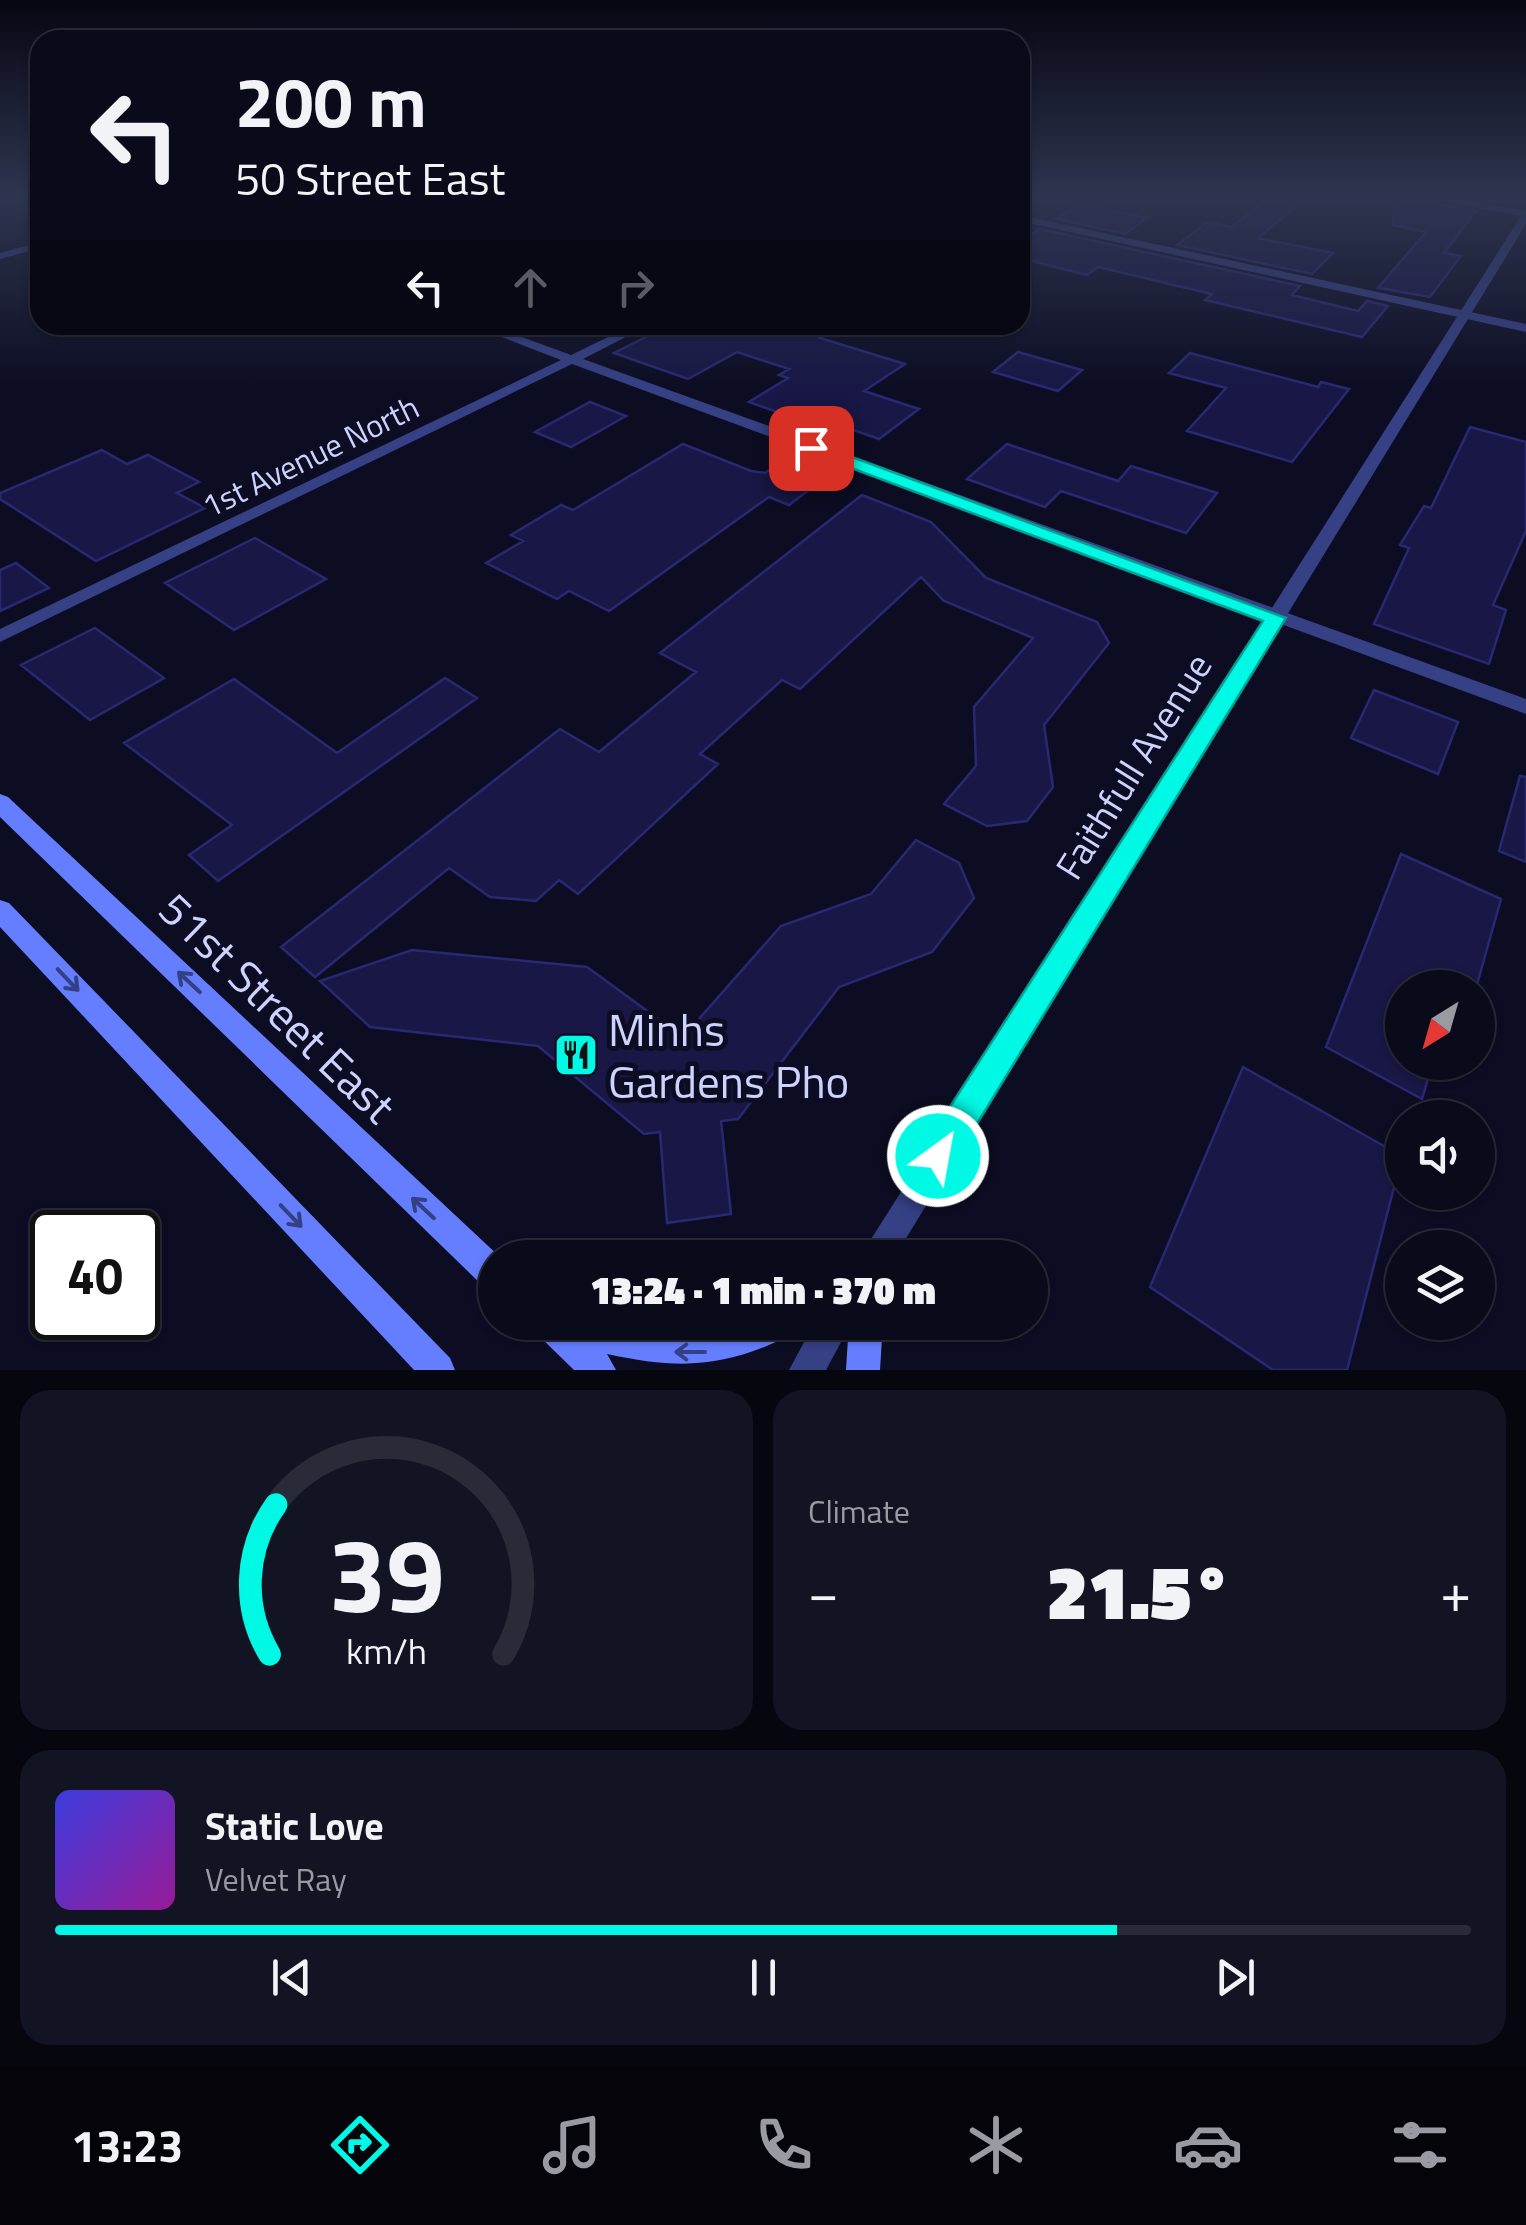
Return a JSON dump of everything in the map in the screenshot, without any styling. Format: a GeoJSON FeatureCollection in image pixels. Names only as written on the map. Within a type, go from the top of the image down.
{"type":"FeatureCollection","features":[{"type":"Feature","properties":{"kind":"main road","name":"51st Street East"},"geometry":{"type":"LineString","coordinates":[[0,803],[478,1258]]}},
{"type":"Feature","properties":{"kind":"main road"},"geometry":{"type":"LineString","coordinates":[[0,910],[438,1370]]}},
{"type":"Feature","properties":{"kind":"main road"},"geometry":{"type":"LineString","coordinates":[[567,1340],[598,1370]]}},
{"type":"Feature","properties":{"kind":"main road"},"geometry":{"type":"LineString","coordinates":[[614,1340],[648,1352],[706,1352],[736,1340]]}},
{"type":"Feature","properties":{"kind":"main road"},"geometry":{"type":"LineString","coordinates":[[863,1370],[865,1340]]}},
{"type":"Feature","properties":{"kind":"street"},"geometry":{"type":"LineString","coordinates":[[1212,260],[1526,328]]}},
{"type":"Feature","properties":{"kind":"street","name":"Faithfull Avenue"},"geometry":{"type":"LineString","coordinates":[[885,1240],[1498,260]]}},
{"type":"Feature","properties":{"kind":"street"},"geometry":{"type":"LineString","coordinates":[[504,335],[1526,707]]}},
{"type":"Feature","properties":{"kind":"street","name":"1st Avenue North"},"geometry":{"type":"LineString","coordinates":[[0,636],[623,335]]}},
{"type":"Feature","properties":{"kind":"street"},"geometry":{"type":"LineString","coordinates":[[806,1370],[824,1340]]}},
{"type":"Feature","properties":{"kind":"building"},"geometry":{"type":"Polygon","coordinates":[[[1030,260],[1181,260],[1300,286],[1292,295],[1358,311],[1367,301],[1388,306],[1362,337],[1205,300],[1212,294],[1098,267],[1087,275],[1030,260]]]}},
{"type":"Feature","properties":{"kind":"building"},"geometry":{"type":"Polygon","coordinates":[[[1247,260],[1326,260],[1312,274],[1247,260]]]}},
{"type":"Feature","properties":{"kind":"building"},"geometry":{"type":"Polygon","coordinates":[[[1402,260],[1458,260],[1430,297],[1378,288],[1402,260]]]}},
{"type":"Feature","properties":{"kind":"building"},"geometry":{"type":"Polygon","coordinates":[[[650,335],[826,335],[820,338],[905,364],[864,391],[919,409],[879,439],[822,419],[814,425],[749,402],[788,378],[779,375],[789,369],[737,352],[688,379],[614,353],[650,335]]]}},
{"type":"Feature","properties":{"kind":"building"},"geometry":{"type":"Polygon","coordinates":[[[1018,352],[1082,370],[1058,391],[993,372],[1018,352]]]}},
{"type":"Feature","properties":{"kind":"building"},"geometry":{"type":"Polygon","coordinates":[[[1190,353],[1318,387],[1321,382],[1349,389],[1292,462],[1187,431],[1226,388],[1169,373],[1190,353]]]}},
{"type":"Feature","properties":{"kind":"building"},"geometry":{"type":"Polygon","coordinates":[[[590,402],[626,416],[571,447],[535,432],[590,402]]]}},
{"type":"Feature","properties":{"kind":"building"},"geometry":{"type":"Polygon","coordinates":[[[1470,427],[1526,442],[1526,531],[1493,605],[1506,610],[1489,664],[1374,624],[1409,548],[1400,545],[1424,506],[1431,508],[1470,427]]]}},
{"type":"Feature","properties":{"kind":"building"},"geometry":{"type":"Polygon","coordinates":[[[683,444],[751,471],[765,473],[779,463],[812,476],[798,486],[809,490],[789,505],[769,497],[609,611],[569,591],[557,599],[486,563],[523,541],[511,535],[561,505],[573,510],[683,444]]]}},
{"type":"Feature","properties":{"kind":"building"},"geometry":{"type":"Polygon","coordinates":[[[1007,444],[1118,481],[1131,466],[1217,493],[1186,533],[1061,491],[1045,507],[967,479],[1007,444]]]}},
{"type":"Feature","properties":{"kind":"building"},"geometry":{"type":"Polygon","coordinates":[[[102,450],[127,464],[148,455],[199,482],[177,493],[205,508],[96,561],[0,499],[0,493],[102,450]]]}},
{"type":"Feature","properties":{"kind":"building"},"geometry":{"type":"Polygon","coordinates":[[[862,495],[931,522],[986,578],[1097,622],[1109,643],[1044,725],[1053,787],[1027,821],[987,826],[944,804],[976,766],[974,707],[1033,638],[944,601],[921,577],[800,689],[782,680],[700,754],[718,764],[578,894],[559,880],[536,901],[490,897],[449,868],[315,977],[281,947],[560,729],[599,752],[696,672],[660,653],[862,495]]]}},
{"type":"Feature","properties":{"kind":"building"},"geometry":{"type":"Polygon","coordinates":[[[255,538],[326,579],[234,630],[165,583],[255,538]]]}},
{"type":"Feature","properties":{"kind":"building"},"geometry":{"type":"Polygon","coordinates":[[[16,563],[49,588],[0,611],[0,570],[16,563]]]}},
{"type":"Feature","properties":{"kind":"building"},"geometry":{"type":"Polygon","coordinates":[[[95,628],[164,678],[90,720],[21,665],[95,628]]]}},
{"type":"Feature","properties":{"kind":"building"},"geometry":{"type":"Polygon","coordinates":[[[445,678],[477,698],[218,881],[189,855],[232,825],[124,743],[234,679],[337,753],[445,678]]]}},
{"type":"Feature","properties":{"kind":"building"},"geometry":{"type":"Polygon","coordinates":[[[1374,690],[1458,722],[1438,774],[1351,738],[1374,690]]]}},
{"type":"Feature","properties":{"kind":"building"},"geometry":{"type":"Polygon","coordinates":[[[1520,776],[1526,777],[1526,862],[1499,851],[1520,776]]]}},
{"type":"Feature","properties":{"kind":"building"},"geometry":{"type":"Polygon","coordinates":[[[916,840],[959,863],[974,898],[932,952],[839,987],[738,1119],[721,1121],[731,1214],[667,1223],[660,1132],[644,1134],[538,1046],[370,1027],[320,981],[412,950],[587,967],[683,1037],[781,926],[871,894],[916,840]]]}},
{"type":"Feature","properties":{"kind":"building"},"geometry":{"type":"Polygon","coordinates":[[[1401,854],[1501,899],[1481,970],[1385,970],[1385,1079],[1326,1047],[1401,854]]]}},
{"type":"Feature","properties":{"kind":"building"},"geometry":{"type":"Polygon","coordinates":[[[1243,1067],[1385,1146],[1385,1210],[1388,1210],[1347,1370],[1273,1370],[1150,1287],[1243,1067]]]}},
{"type":"Feature","properties":{"kind":"building"},"geometry":{"type":"Polygon","coordinates":[[[1387,1080],[1428,1080],[1422,1099],[1387,1080]]]}},
{"type":"Feature","properties":{"kind":"place","name":"Minhs Gardens Pho"},"geometry":{"type":"Point","coordinates":[576,1055]}},
{"type":"Feature","properties":{"kind":"route"},"geometry":{"type":"LineString","coordinates":[[811,448],[1276,618],[938,1156]]}}]}
